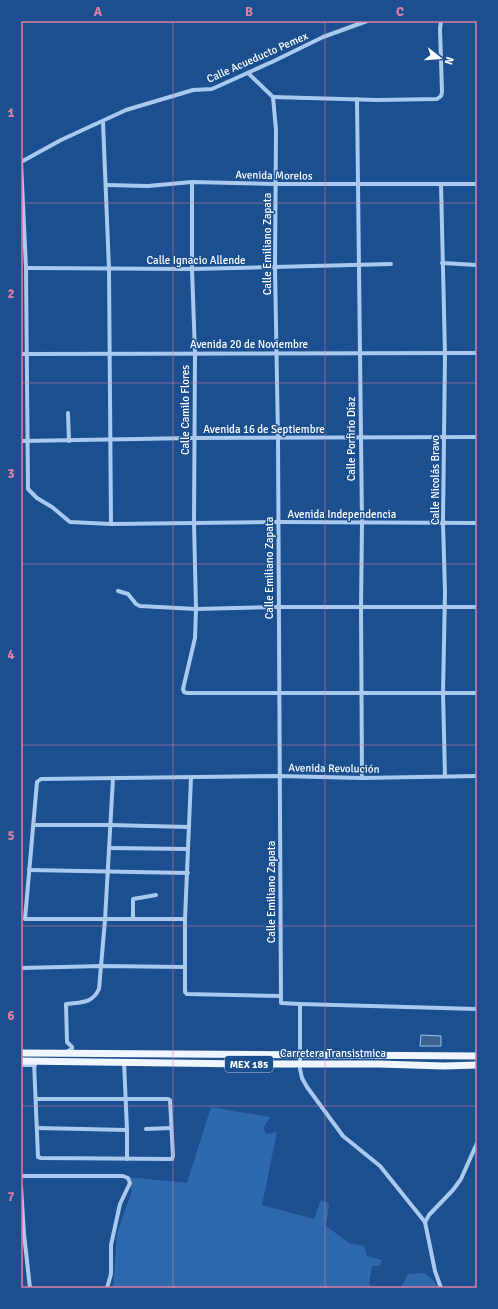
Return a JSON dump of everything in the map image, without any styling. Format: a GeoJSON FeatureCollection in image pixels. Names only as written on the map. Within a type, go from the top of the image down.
{"type":"FeatureCollection","features":[{"type":"Feature","properties":{"kind":"main road","name":"Carretera Transistmica"},"geometry":{"type":"LineString","coordinates":[[21,1053],[477,1056]]}},
{"type":"Feature","properties":{"kind":"main road"},"geometry":{"type":"LineString","coordinates":[[21,1060],[28,1056],[53,1057],[64,1053]]}},
{"type":"Feature","properties":{"kind":"main road"},"geometry":{"type":"LineString","coordinates":[[246,1064],[251,1062],[291,1060],[300,1054]]}},
{"type":"Feature","properties":{"kind":"main road"},"geometry":{"type":"LineString","coordinates":[[300,1064],[307,1058],[338,1058],[347,1055]]}},
{"type":"Feature","properties":{"kind":"main road","name":"Carretera Transistmica"},"geometry":{"type":"LineString","coordinates":[[21,1060],[34,1063],[124,1062],[444,1066],[477,1065]]}},
{"type":"Feature","properties":{"kind":"street","name":"Calle Acueducto Pemex"},"geometry":{"type":"LineString","coordinates":[[21,162],[61,140],[103,122],[126,110],[193,90],[212,88],[248,73],[323,37],[367,21]]}},
{"type":"Feature","properties":{"kind":"street"},"geometry":{"type":"LineString","coordinates":[[248,73],[273,97],[358,99],[437,98],[441,96],[442,92],[441,21]]}},
{"type":"Feature","properties":{"kind":"street","name":"Calle Emiliano Zapata"},"geometry":{"type":"LineString","coordinates":[[273,97],[276,130],[275,268],[278,438],[281,996]]}},
{"type":"Feature","properties":{"kind":"street","name":"Calle Porfirio Díaz"},"geometry":{"type":"LineString","coordinates":[[358,99],[362,523],[362,778]]}},
{"type":"Feature","properties":{"kind":"street"},"geometry":{"type":"LineString","coordinates":[[103,122],[109,269],[111,524]]}},
{"type":"Feature","properties":{"kind":"street","name":"Avenida Independencia"},"geometry":{"type":"LineString","coordinates":[[21,162],[26,268],[28,489],[37,498],[52,507],[70,522],[111,524],[278,522],[477,523]]}},
{"type":"Feature","properties":{"kind":"street","name":"Avenida Morelos"},"geometry":{"type":"LineString","coordinates":[[106,185],[148,186],[192,182],[276,184],[477,184]]}},
{"type":"Feature","properties":{"kind":"street","name":"Calle Camilo Flores"},"geometry":{"type":"LineString","coordinates":[[192,182],[192,270],[195,353],[194,523],[196,609],[195,638],[183,689],[184,692],[187,693],[279,692]]}},
{"type":"Feature","properties":{"kind":"street","name":"Calle Nicolás Bravo"},"geometry":{"type":"LineString","coordinates":[[441,184],[445,354],[443,523],[445,608],[443,693],[445,776]]}},
{"type":"Feature","properties":{"kind":"street"},"geometry":{"type":"LineString","coordinates":[[442,263],[477,265]]}},
{"type":"Feature","properties":{"kind":"street","name":"Calle Ignacio Allende"},"geometry":{"type":"LineString","coordinates":[[26,268],[192,270],[391,264]]}},
{"type":"Feature","properties":{"kind":"street","name":"Avenida 20 de Noviembre"},"geometry":{"type":"LineString","coordinates":[[21,354],[477,353]]}},
{"type":"Feature","properties":{"kind":"street"},"geometry":{"type":"LineString","coordinates":[[68,413],[69,441]]}},
{"type":"Feature","properties":{"kind":"street","name":"Avenida 16 de Septiembre"},"geometry":{"type":"LineString","coordinates":[[21,441],[194,438],[477,437]]}},
{"type":"Feature","properties":{"kind":"street"},"geometry":{"type":"LineString","coordinates":[[118,591],[128,594],[136,604],[140,606],[196,609],[278,607],[477,607]]}},
{"type":"Feature","properties":{"kind":"street"},"geometry":{"type":"LineString","coordinates":[[279,692],[477,693]]}},
{"type":"Feature","properties":{"kind":"street","name":"Avenida Revolución"},"geometry":{"type":"LineString","coordinates":[[34,825],[38,782],[41,779],[279,776],[362,778],[477,776]]}},
{"type":"Feature","properties":{"kind":"street"},"geometry":{"type":"LineString","coordinates":[[64,1053],[72,1049],[67,1042],[66,1004],[89,1001],[96,996],[99,989],[102,966],[113,778]]}},
{"type":"Feature","properties":{"kind":"street"},"geometry":{"type":"LineString","coordinates":[[191,778],[184,967],[185,992],[187,994],[281,996],[281,1003],[300,1004],[477,1009]]}},
{"type":"Feature","properties":{"kind":"street"},"geometry":{"type":"LineString","coordinates":[[185,920],[25,919],[34,825],[189,827]]}},
{"type":"Feature","properties":{"kind":"street"},"geometry":{"type":"LineString","coordinates":[[109,848],[188,849]]}},
{"type":"Feature","properties":{"kind":"street"},"geometry":{"type":"LineString","coordinates":[[29,870],[188,873]]}},
{"type":"Feature","properties":{"kind":"street"},"geometry":{"type":"LineString","coordinates":[[133,919],[133,899],[156,895]]}},
{"type":"Feature","properties":{"kind":"street"},"geometry":{"type":"LineString","coordinates":[[21,968],[102,966],[184,967]]}},
{"type":"Feature","properties":{"kind":"street"},"geometry":{"type":"LineString","coordinates":[[300,1004],[300,1064],[302,1078],[343,1136],[380,1166],[425,1222],[435,1272],[441,1288]]}},
{"type":"Feature","properties":{"kind":"street"},"geometry":{"type":"LineString","coordinates":[[123,1053],[126,1099],[127,1159]]}},
{"type":"Feature","properties":{"kind":"street"},"geometry":{"type":"LineString","coordinates":[[21,1066],[34,1063],[38,1157],[127,1159],[172,1158],[173,1156],[170,1100],[168,1099],[36,1098]]}},
{"type":"Feature","properties":{"kind":"street"},"geometry":{"type":"LineString","coordinates":[[37,1128],[127,1130]]}},
{"type":"Feature","properties":{"kind":"street"},"geometry":{"type":"LineString","coordinates":[[146,1129],[171,1128]]}},
{"type":"Feature","properties":{"kind":"street"},"geometry":{"type":"LineString","coordinates":[[425,1222],[429,1215],[453,1190],[461,1179],[477,1142]]}},
{"type":"Feature","properties":{"kind":"street"},"geometry":{"type":"LineString","coordinates":[[21,1176],[123,1176],[128,1178],[130,1183],[120,1204],[111,1245],[111,1274],[107,1288]]}},
{"type":"Feature","properties":{"kind":"street"},"geometry":{"type":"LineString","coordinates":[[21,1187],[30,1288]]}},
{"type":"Feature","properties":{"kind":"shaded area"},"geometry":{"type":"Polygon","coordinates":[[[421,1035],[441,1036],[441,1046],[420,1046],[421,1035]]]}},
{"type":"Feature","properties":{"kind":"shaded area"},"geometry":{"type":"Polygon","coordinates":[[[211,1107],[270,1117],[263,1128],[266,1134],[277,1132],[262,1205],[314,1219],[321,1200],[329,1204],[326,1226],[349,1243],[364,1246],[367,1256],[382,1260],[379,1266],[372,1266],[369,1284],[372,1288],[113,1288],[117,1233],[132,1191],[127,1177],[187,1183],[211,1107]]]}},
{"type":"Feature","properties":{"kind":"shaded area"},"geometry":{"type":"Polygon","coordinates":[[[424,1273],[434,1281],[438,1288],[401,1288],[408,1274],[424,1273]]]}}]}
